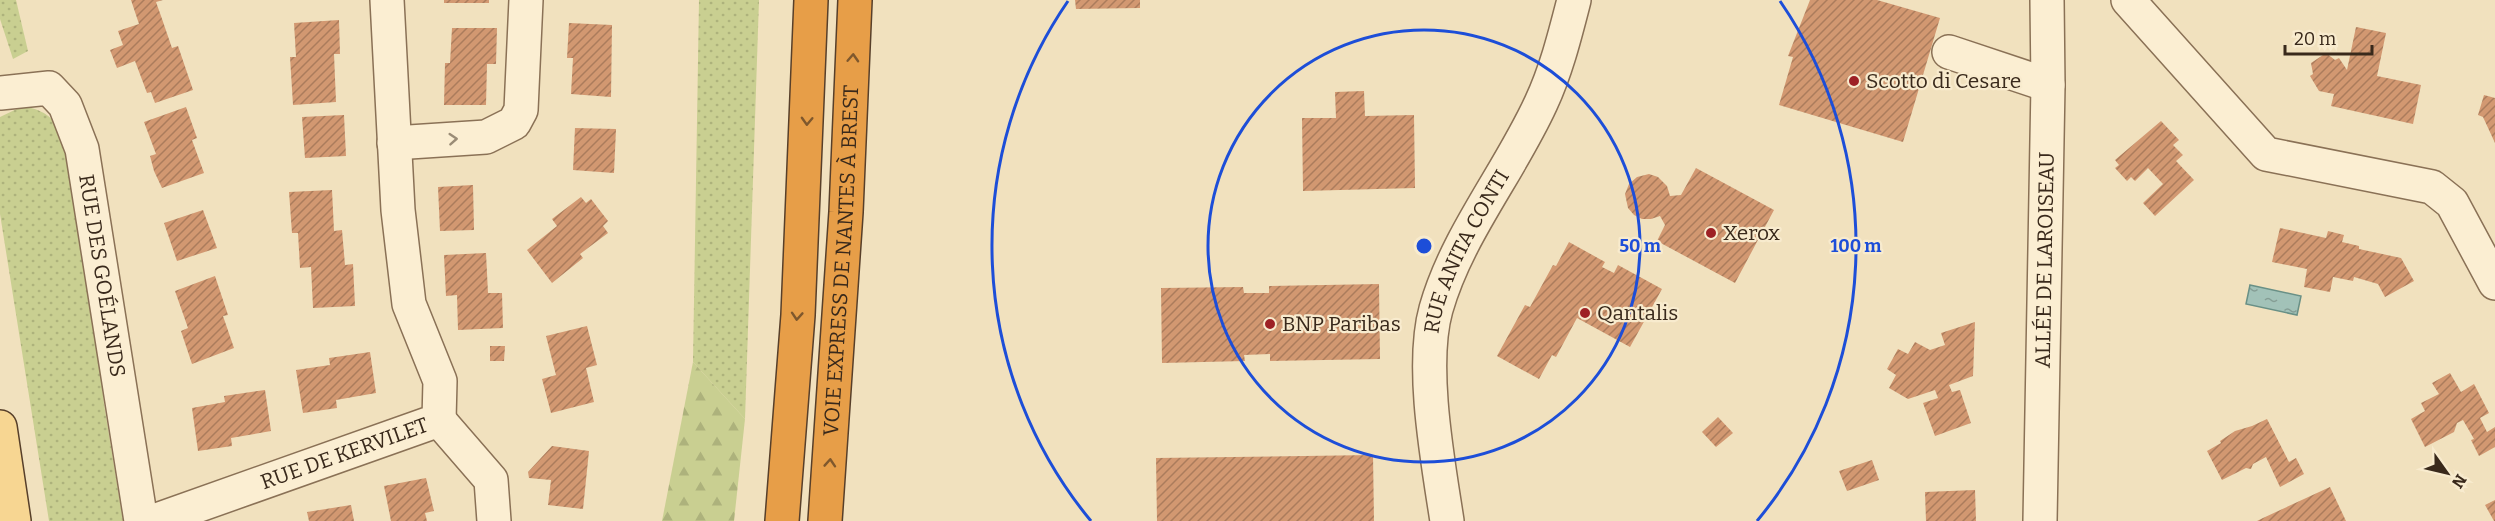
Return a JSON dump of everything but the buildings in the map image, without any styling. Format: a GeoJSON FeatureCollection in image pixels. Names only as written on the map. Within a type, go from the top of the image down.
{"type":"FeatureCollection","features":[{"type":"Feature","properties":{"kind":"highway","name":"VOIE EXPRESS DE NANTES À BREST"},"geometry":{"type":"LineString","coordinates":[[782,521],[798,315],[811,0]]}},
{"type":"Feature","properties":{"kind":"highway","name":"VOIE EXPRESS DE NANTES À BREST"},"geometry":{"type":"LineString","coordinates":[[825,521],[845,235],[855,0]]}},
{"type":"Feature","properties":{"kind":"main road"},"geometry":{"type":"LineString","coordinates":[[0,427],[14,521]]}},
{"type":"Feature","properties":{"kind":"street","name":"RUE DE KERVILET"},"geometry":{"type":"LineString","coordinates":[[154,521],[439,420],[440,381],[409,304],[398,210],[387,0]]}},
{"type":"Feature","properties":{"kind":"street"},"geometry":{"type":"LineString","coordinates":[[394,143],[486,137],[514,123],[521,110],[526,0]]}},
{"type":"Feature","properties":{"kind":"street","name":"RUE ANITA CONTI"},"geometry":{"type":"LineString","coordinates":[[1447,521],[1438,464],[1429,364],[1435,311],[1452,265],[1541,103],[1563,44],[1574,0]]}},
{"type":"Feature","properties":{"kind":"street","name":"ALLÉE DE LAROISEAU"},"geometry":{"type":"LineString","coordinates":[[2040,521],[2048,85],[2047,0]]}},
{"type":"Feature","properties":{"kind":"street"},"geometry":{"type":"LineString","coordinates":[[2128,0],[2266,154],[2432,187],[2452,203],[2495,283]]}},
{"type":"Feature","properties":{"kind":"street"},"geometry":{"type":"LineString","coordinates":[[1949,52],[2048,85]]}},
{"type":"Feature","properties":{"kind":"street","name":"RUE DES GOÉLANDS"},"geometry":{"type":"LineString","coordinates":[[0,93],[49,88],[65,105],[82,149],[141,521]]}},
{"type":"Feature","properties":{"kind":"street"},"geometry":{"type":"LineString","coordinates":[[439,420],[491,480],[494,521]]}},
{"type":"Feature","properties":{"kind":"green space"},"geometry":{"type":"Polygon","coordinates":[[[0,0],[16,0],[28,51],[13,59],[0,19],[0,0]]]}},
{"type":"Feature","properties":{"kind":"green space"},"geometry":{"type":"Polygon","coordinates":[[[699,0],[759,0],[745,419],[693,362],[699,0]]]}},
{"type":"Feature","properties":{"kind":"green space"},"geometry":{"type":"Polygon","coordinates":[[[23,106],[49,116],[65,139],[91,286],[104,404],[123,521],[49,521],[0,214],[0,117],[23,106]]]}},
{"type":"Feature","properties":{"kind":"green space"},"geometry":{"type":"Polygon","coordinates":[[[693,362],[745,419],[734,521],[662,521],[693,362]]]}},
{"type":"Feature","properties":{"kind":"water"},"geometry":{"type":"Polygon","coordinates":[[[2250,285],[2301,296],[2297,315],[2246,304],[2250,285]]]}},
{"type":"Feature","properties":{"kind":"place","name":"Scotto di Cesare"},"geometry":{"type":"Point","coordinates":[1854,81]}},
{"type":"Feature","properties":{"kind":"place","name":"Xerox"},"geometry":{"type":"Point","coordinates":[1711,233]}},
{"type":"Feature","properties":{"kind":"place","name":"Qantalis"},"geometry":{"type":"Point","coordinates":[1585,313]}},
{"type":"Feature","properties":{"kind":"place","name":"BNP Paribas"},"geometry":{"type":"Point","coordinates":[1270,324]}}]}
